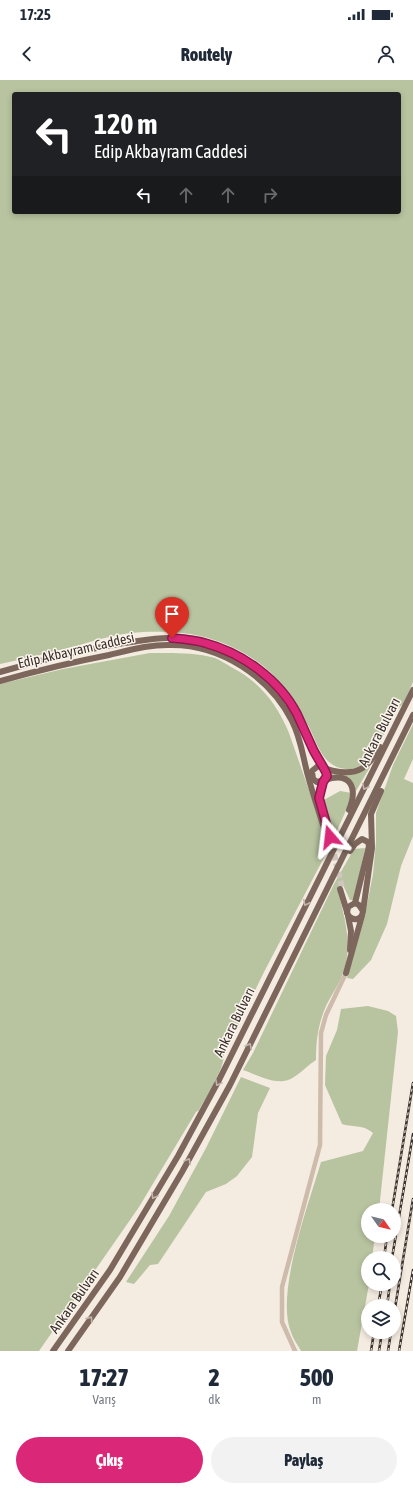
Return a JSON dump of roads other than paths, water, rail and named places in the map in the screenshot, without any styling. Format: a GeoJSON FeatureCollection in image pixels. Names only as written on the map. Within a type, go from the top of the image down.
{"type":"FeatureCollection","features":[{"type":"Feature","properties":{"kind":"main road","name":"Edip Akbayram Caddesi"},"geometry":{"type":"LineString","coordinates":[[0,672],[30,663],[97,648],[144,640],[172,638],[204,642],[234,653],[268,678],[281,692],[296,713],[315,755],[325,768],[328,774],[324,781],[320,802],[329,839],[299,738],[292,720],[269,689],[245,668],[214,653],[194,647],[172,644],[143,647],[62,664],[0,681]]}},
{"type":"Feature","properties":{"kind":"main road","name":"Ankara Bulvarı"},"geometry":{"type":"LineString","coordinates":[[53,1351],[110,1270],[178,1156],[219,1080],[413,690]]}},
{"type":"Feature","properties":{"kind":"main road"},"geometry":{"type":"LineString","coordinates":[[337,842],[351,807],[353,788],[349,782],[340,777],[317,782],[310,777],[314,769],[318,766],[345,772],[355,772],[364,768],[372,761],[396,717],[407,703]]}},
{"type":"Feature","properties":{"kind":"main road","name":"Ankara Bulvarı"},"geometry":{"type":"LineString","coordinates":[[68,1351],[120,1277],[182,1172],[230,1085],[413,715]]}},
{"type":"Feature","properties":{"kind":"main road"},"geometry":{"type":"LineString","coordinates":[[346,973],[362,913],[372,848],[371,814],[397,750]]}},
{"type":"Feature","properties":{"kind":"main road"},"geometry":{"type":"LineString","coordinates":[[337,871],[355,844],[362,839],[368,842],[369,846],[355,903],[348,912]]}},
{"type":"Feature","properties":{"kind":"main road"},"geometry":{"type":"LineString","coordinates":[[341,888],[348,912],[351,931],[350,950],[346,973]]}},
{"type":"Feature","properties":{"kind":"main road"},"geometry":{"type":"LineString","coordinates":[[355,903],[359,904],[362,913]]}},
{"type":"Feature","properties":{"kind":"main road"},"geometry":{"type":"LineString","coordinates":[[348,912],[354,919],[358,919],[362,913]]}},
{"type":"Feature","properties":{"kind":"street"},"geometry":{"type":"LineString","coordinates":[[295,1351],[282,1322],[282,1286],[320,1145],[321,1033],[326,1015],[346,973]]}},
{"type":"Feature","properties":{"kind":"tunnel"},"geometry":{"type":"LineString","coordinates":[[330,837],[342,887]]}},
{"type":"Feature","properties":{"kind":"railway"},"geometry":{"type":"LineString","coordinates":[[393,1203],[413,1083]]}},
{"type":"Feature","properties":{"kind":"railway"},"geometry":{"type":"LineString","coordinates":[[393,1251],[413,1134]]}},
{"type":"Feature","properties":{"kind":"railway"},"geometry":{"type":"LineString","coordinates":[[396,1299],[413,1199]]}},
{"type":"Feature","properties":{"kind":"railway"},"geometry":{"type":"LineString","coordinates":[[385,1251],[386,1243]]}},
{"type":"Feature","properties":{"kind":"railway"},"geometry":{"type":"LineString","coordinates":[[399,1351],[413,1270]]}},
{"type":"Feature","properties":{"kind":"railway"},"geometry":{"type":"LineString","coordinates":[[379,1299],[381,1291]]}},
{"type":"Feature","properties":{"kind":"railway"},"geometry":{"type":"LineString","coordinates":[[388,1299],[389,1291]]}},
{"type":"Feature","properties":{"kind":"railway"},"geometry":{"type":"LineString","coordinates":[[371,1351],[373,1339]]}},
{"type":"Feature","properties":{"kind":"railway"},"geometry":{"type":"LineString","coordinates":[[379,1351],[381,1339]]}},
{"type":"Feature","properties":{"kind":"railway"},"geometry":{"type":"LineString","coordinates":[[388,1351],[390,1339]]}}]}
